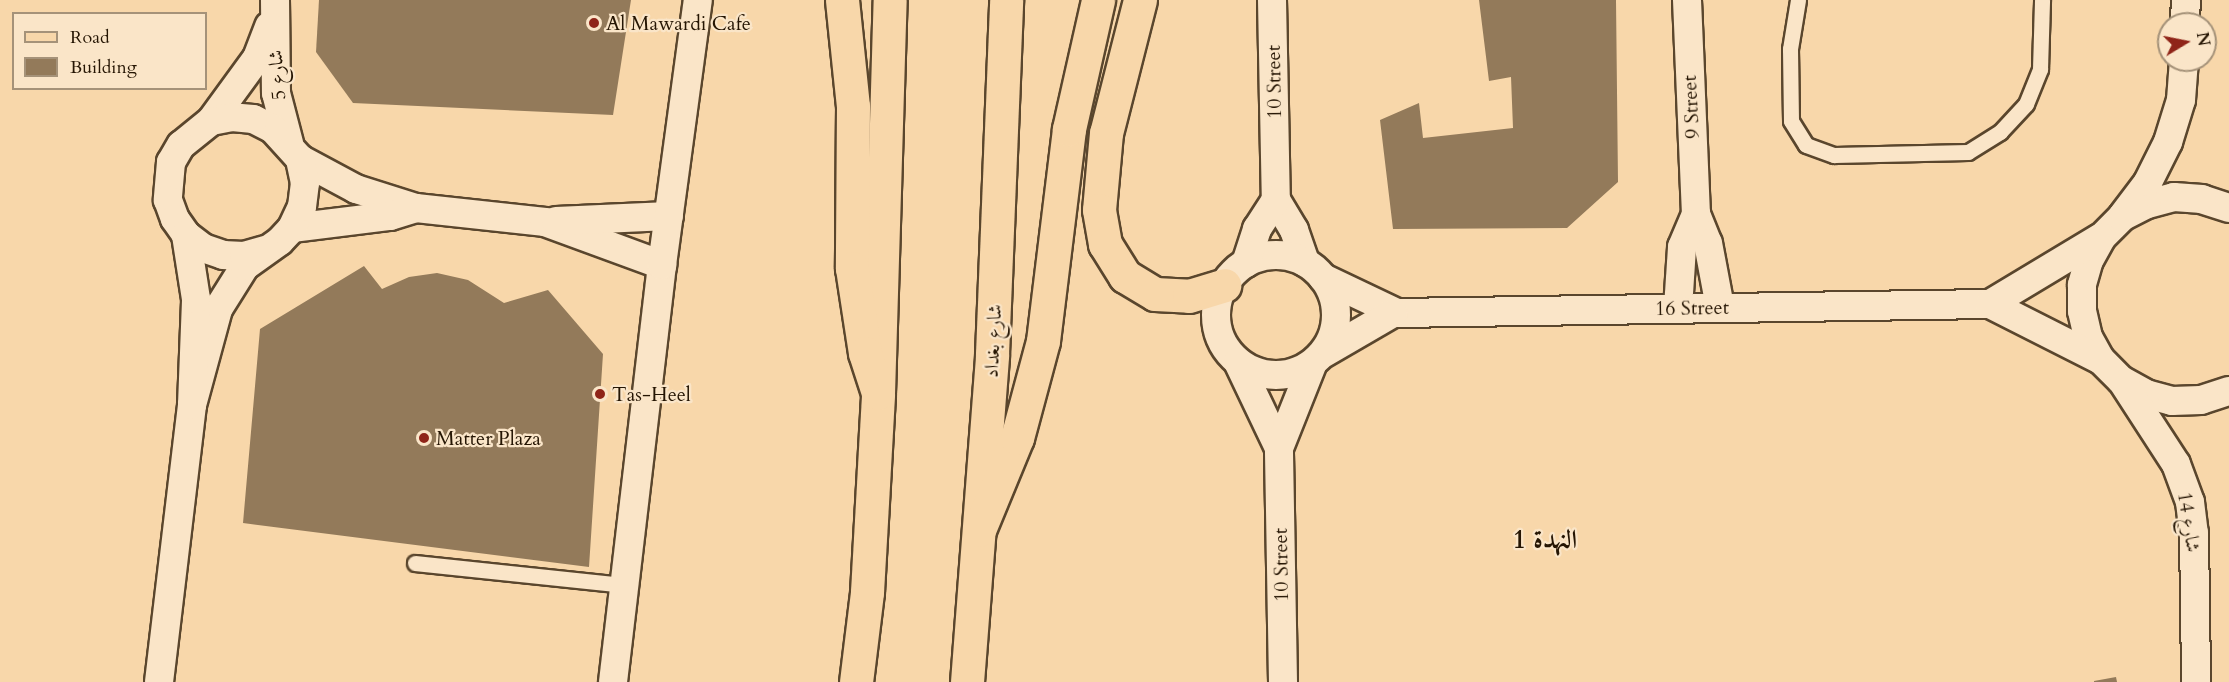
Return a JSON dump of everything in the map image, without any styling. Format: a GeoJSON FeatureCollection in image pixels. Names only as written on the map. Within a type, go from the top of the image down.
{"type":"FeatureCollection","features":[{"type":"Feature","properties":{"kind":"main road"},"geometry":{"type":"LineString","coordinates":[[842,0],[853,106],[854,289],[865,353],[878,393]]}},
{"type":"Feature","properties":{"kind":"main road"},"geometry":{"type":"LineString","coordinates":[[856,682],[867,592],[878,393],[890,0]]}},
{"type":"Feature","properties":{"kind":"main road","name":"شارع بغداد"},"geometry":{"type":"LineString","coordinates":[[967,682],[998,248],[1006,0]]}},
{"type":"Feature","properties":{"kind":"main road"},"geometry":{"type":"LineString","coordinates":[[979,530],[1017,438],[1043,341],[1069,129],[1098,0]]}},
{"type":"Feature","properties":{"kind":"main road"},"geometry":{"type":"LineString","coordinates":[[1140,0],[1105,143],[1099,210],[1105,244],[1125,276],[1155,294],[1189,296],[1235,274]]}},
{"type":"Feature","properties":{"kind":"street"},"geometry":{"type":"LineString","coordinates":[[614,682],[662,265],[698,0]]}},
{"type":"Feature","properties":{"kind":"street","name":"10 Street"},"geometry":{"type":"LineString","coordinates":[[1272,0],[1276,200]]}},
{"type":"Feature","properties":{"kind":"street","name":"9 Street"},"geometry":{"type":"LineString","coordinates":[[1687,0],[1696,214]]}},
{"type":"Feature","properties":{"kind":"street","name":"شارع 5"},"geometry":{"type":"LineString","coordinates":[[211,121],[257,58],[274,3]]}},
{"type":"Feature","properties":{"kind":"street","name":"شارع 5"},"geometry":{"type":"LineString","coordinates":[[274,3],[276,93],[294,151]]}},
{"type":"Feature","properties":{"kind":"street"},"geometry":{"type":"LineString","coordinates":[[1990,304],[2102,237],[2122,217],[2148,182],[2168,142],[2181,100],[2183,72]]}},
{"type":"Feature","properties":{"kind":"street"},"geometry":{"type":"LineString","coordinates":[[159,682],[192,405],[195,299],[186,235],[168,200],[171,162],[181,145],[211,121],[232,117],[254,119],[273,129],[294,151],[356,189],[416,208],[545,222],[669,216]]}},
{"type":"Feature","properties":{"kind":"street"},"geometry":{"type":"LineString","coordinates":[[192,405],[218,309],[245,266],[292,228],[302,207],[305,183],[294,151]]}},
{"type":"Feature","properties":{"kind":"street"},"geometry":{"type":"LineString","coordinates":[[2122,217],[2147,204],[2174,197],[2202,199],[2229,208]]}},
{"type":"Feature","properties":{"kind":"street"},"geometry":{"type":"LineString","coordinates":[[1235,274],[1276,254],[1314,270],[1393,313],[1318,359],[1282,376],[1251,370],[1238,362],[1226,350],[1217,326],[1217,301],[1235,274],[1257,229],[1276,200],[1294,230],[1314,270],[1337,315],[1336,328],[1318,359],[1280,448]]}},
{"type":"Feature","properties":{"kind":"street"},"geometry":{"type":"LineString","coordinates":[[292,228],[390,216],[416,208]]}},
{"type":"Feature","properties":{"kind":"street"},"geometry":{"type":"LineString","coordinates":[[1696,214],[1713,260],[1720,307]]}},
{"type":"Feature","properties":{"kind":"street"},"geometry":{"type":"LineString","coordinates":[[1678,308],[1682,247],[1696,214]]}},
{"type":"Feature","properties":{"kind":"street"},"geometry":{"type":"LineString","coordinates":[[545,222],[662,265]]}},
{"type":"Feature","properties":{"kind":"street"},"geometry":{"type":"LineString","coordinates":[[186,235],[203,248],[223,255],[244,256],[265,250]]}},
{"type":"Feature","properties":{"kind":"street"},"geometry":{"type":"LineString","coordinates":[[2101,360],[2088,337],[2082,311],[2082,285],[2089,260],[2102,237]]}},
{"type":"Feature","properties":{"kind":"street"},"geometry":{"type":"LineString","coordinates":[[1990,304],[2047,329],[2101,360],[2121,380],[2145,394],[2172,401],[2201,400],[2229,391]]}},
{"type":"Feature","properties":{"kind":"street","name":"16 Street"},"geometry":{"type":"LineString","coordinates":[[1393,313],[1990,304]]}},
{"type":"Feature","properties":{"kind":"street"},"geometry":{"type":"LineString","coordinates":[[1238,362],[1280,448]]}},
{"type":"Feature","properties":{"kind":"street","name":"شارع 14"},"geometry":{"type":"LineString","coordinates":[[2121,380],[2161,438],[2190,502],[2194,533],[2196,682]]}},
{"type":"Feature","properties":{"kind":"street","name":"10 Street"},"geometry":{"type":"LineString","coordinates":[[1280,448],[1283,682]]}},
{"type":"Feature","properties":{"kind":"lane"},"geometry":{"type":"LineString","coordinates":[[1798,0],[1790,50],[1791,121],[1806,145],[1834,155],[1968,152],[2000,132],[2026,104],[2040,69],[2042,0]]}},
{"type":"Feature","properties":{"kind":"lane"},"geometry":{"type":"LineString","coordinates":[[415,563],[462,570],[475,568],[624,589]]}},
{"type":"Feature","properties":{"kind":"building"},"geometry":{"type":"Polygon","coordinates":[[[319,0],[631,0],[613,115],[353,103],[316,52],[319,0]]]}},
{"type":"Feature","properties":{"kind":"building"},"geometry":{"type":"Polygon","coordinates":[[[1479,0],[1616,0],[1618,182],[1567,228],[1393,229],[1380,120],[1419,103],[1423,138],[1513,128],[1511,77],[1489,81],[1479,0]]]}},
{"type":"Feature","properties":{"kind":"building","name":"Matter Plaza"},"geometry":{"type":"Polygon","coordinates":[[[364,266],[382,289],[409,277],[437,273],[468,280],[504,303],[548,290],[603,354],[589,567],[243,523],[260,329],[364,266]]]}},
{"type":"Feature","properties":{"kind":"building"},"geometry":{"type":"Polygon","coordinates":[[[2116,677],[2117,682],[2094,682],[2094,681],[2116,677]]]}},
{"type":"Feature","properties":{"kind":"place","name":"Al Mawardi Cafe"},"geometry":{"type":"Point","coordinates":[594,23]}},
{"type":"Feature","properties":{"kind":"place","name":"Tas-Heel"},"geometry":{"type":"Point","coordinates":[600,394]}},
{"type":"Feature","properties":{"kind":"place","name":"Matter Plaza"},"geometry":{"type":"Point","coordinates":[424,438]}},
{"type":"Feature","properties":{"kind":"district","name":"النهدة 1"},"geometry":{"type":"Point","coordinates":[1545,540]}}]}
